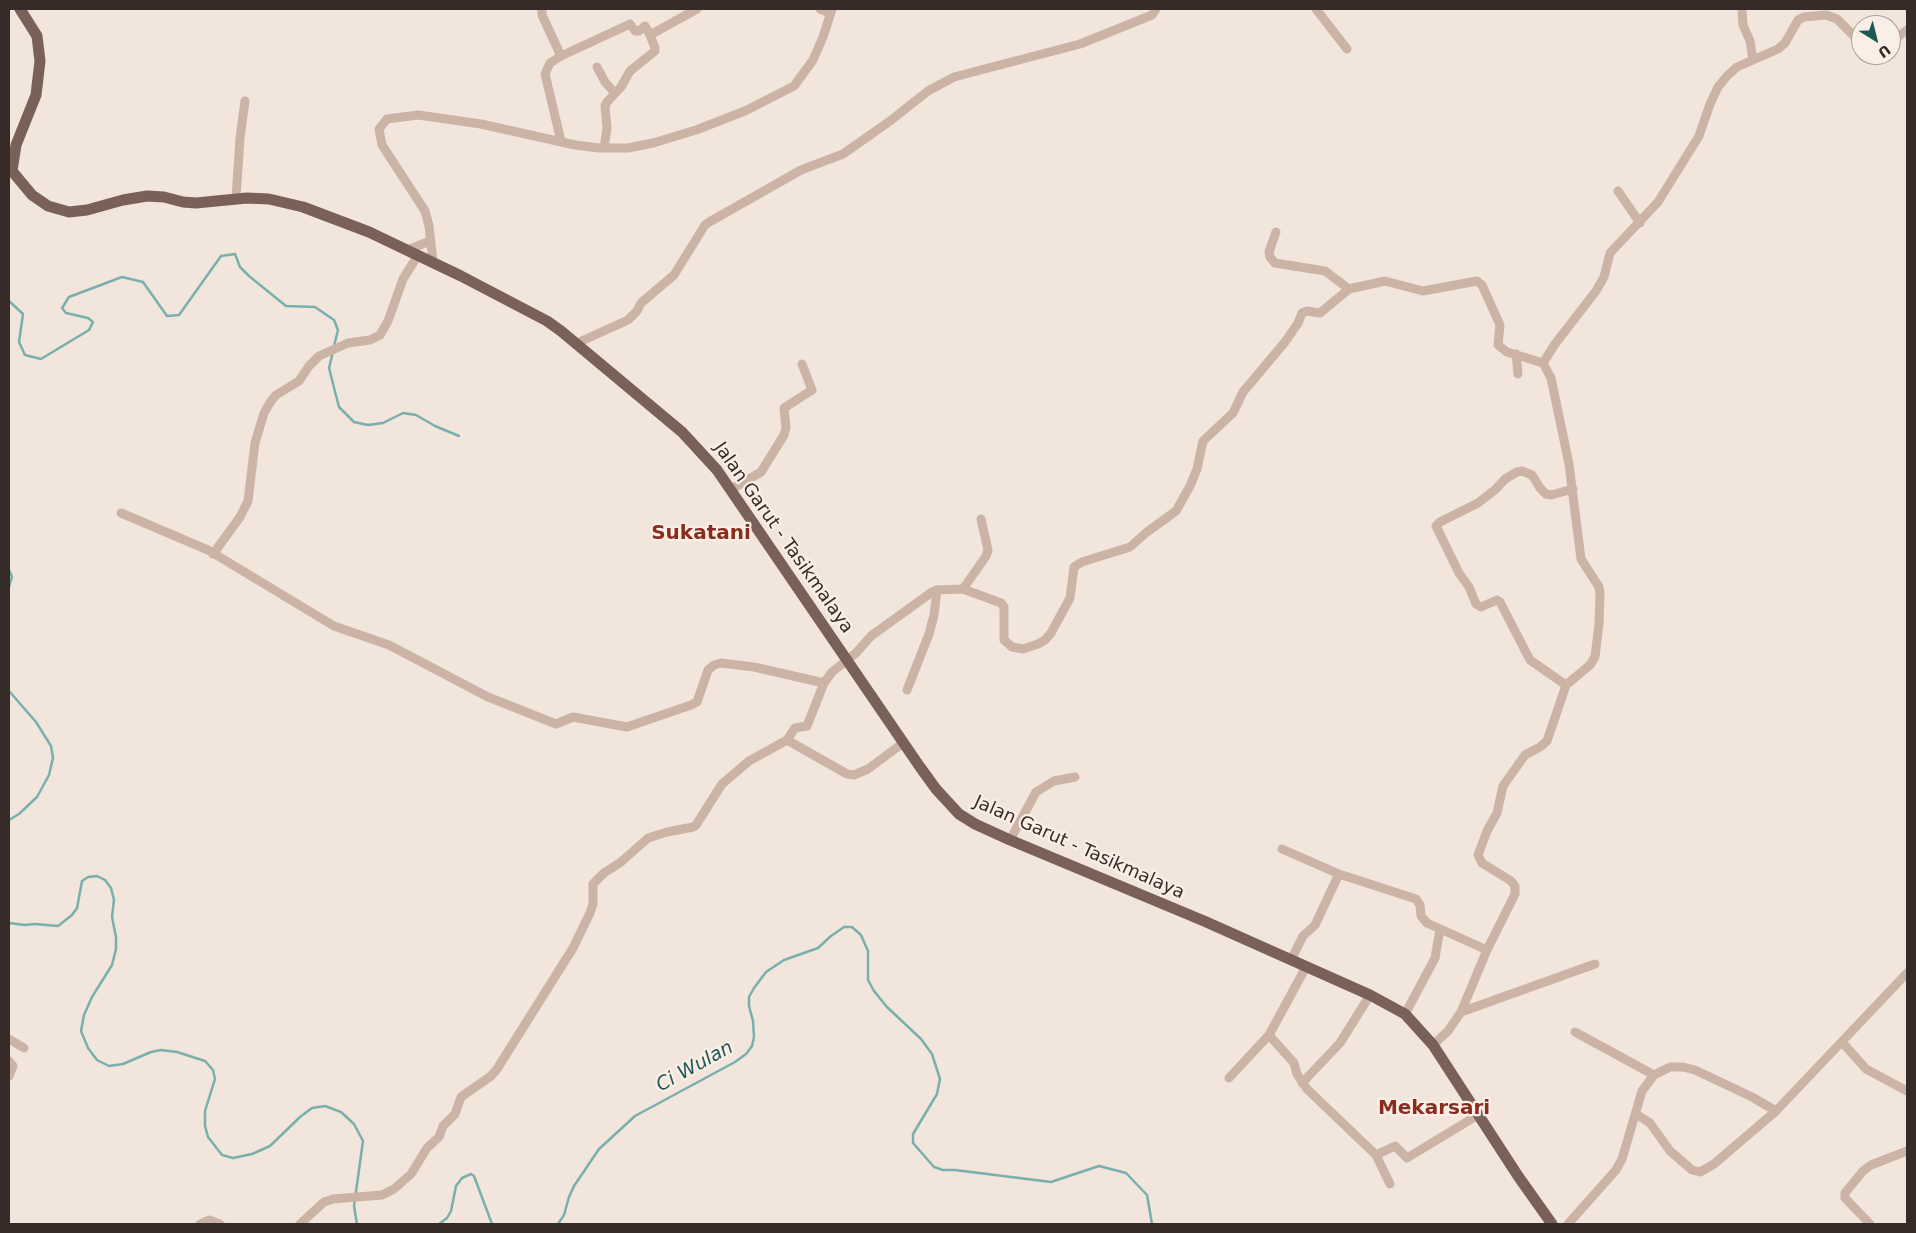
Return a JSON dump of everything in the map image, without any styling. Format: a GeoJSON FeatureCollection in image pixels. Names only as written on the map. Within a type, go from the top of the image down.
{"type":"FeatureCollection","features":[{"type":"Feature","properties":{"kind":"main road","name":"Jalan Garut - Tasikmalaya"},"geometry":{"type":"LineString","coordinates":[[20,9],[37,36],[40,61],[36,95],[16,145],[10,172],[32,196],[48,206],[62,211],[87,210],[123,200],[147,196],[196,203],[236,198],[269,199],[303,207],[352,224],[413,252],[547,322],[682,432],[717,470],[903,743],[936,789],[959,814],[975,824],[1010,840],[1370,995],[1405,1014],[1433,1045],[1552,1224]]}},
{"type":"Feature","properties":{"kind":"street"},"geometry":{"type":"LineString","coordinates":[[542,9],[542,15],[561,56]]}},
{"type":"Feature","properties":{"kind":"street"},"geometry":{"type":"LineString","coordinates":[[650,35],[697,9]]}},
{"type":"Feature","properties":{"kind":"street"},"geometry":{"type":"LineString","coordinates":[[433,262],[425,211],[382,145],[379,129],[387,119],[418,115],[481,124],[604,148],[628,148],[653,143],[696,130],[745,111],[794,86],[813,60],[823,37],[831,11],[820,9]]}},
{"type":"Feature","properties":{"kind":"street"},"geometry":{"type":"LineString","coordinates":[[575,344],[628,320],[637,311],[641,303],[674,275],[705,225],[801,170],[843,154],[928,91],[954,77],[1080,44],[1152,15],[1156,9]]}},
{"type":"Feature","properties":{"kind":"street"},"geometry":{"type":"LineString","coordinates":[[1316,9],[1347,49]]}},
{"type":"Feature","properties":{"kind":"street"},"geometry":{"type":"LineString","coordinates":[[1742,9],[1743,25],[1750,41],[1753,60]]}},
{"type":"Feature","properties":{"kind":"street"},"geometry":{"type":"LineString","coordinates":[[1543,363],[1555,344],[1596,291],[1604,277],[1610,253],[1658,202],[1699,136],[1710,104],[1726,76],[1737,67],[1778,49],[1785,43],[1798,20],[1804,16],[1826,15],[1837,19],[1851,33]]}},
{"type":"Feature","properties":{"kind":"street"},"geometry":{"type":"LineString","coordinates":[[561,141],[545,74],[550,63],[630,24],[635,31],[639,31],[645,26],[656,48],[655,51],[630,71],[621,87],[605,106],[607,128],[604,148]]}},
{"type":"Feature","properties":{"kind":"street"},"geometry":{"type":"LineString","coordinates":[[597,67],[605,82],[614,93]]}},
{"type":"Feature","properties":{"kind":"street"},"geometry":{"type":"LineString","coordinates":[[236,198],[240,138],[245,101]]}},
{"type":"Feature","properties":{"kind":"street"},"geometry":{"type":"LineString","coordinates":[[1618,191],[1640,223]]}},
{"type":"Feature","properties":{"kind":"street"},"geometry":{"type":"LineString","coordinates":[[1276,232],[1269,252],[1270,257],[1275,263],[1325,271],[1349,289]]}},
{"type":"Feature","properties":{"kind":"street"},"geometry":{"type":"LineString","coordinates":[[213,554],[240,517],[248,501],[255,443],[267,408],[276,395],[299,381],[314,360],[339,346],[370,340],[380,335],[388,321],[413,252],[430,241]]}},
{"type":"Feature","properties":{"kind":"street"},"geometry":{"type":"LineString","coordinates":[[300,1224],[324,1202],[388,1193],[406,1179],[429,1145],[439,1137],[443,1126],[455,1114],[462,1097],[496,1072],[573,948],[590,913],[595,881],[648,838],[695,826],[722,784],[749,761],[787,740],[795,728],[805,727],[809,723],[824,683],[832,672],[856,653],[871,636],[932,592],[937,590],[963,589],[1003,604],[1004,640],[1012,647],[1023,649],[1045,640],[1051,633],[1070,598],[1074,567],[1082,562],[1130,548],[1147,532],[1176,511],[1197,469],[1203,441],[1232,413],[1242,392],[1285,342],[1298,323],[1302,313],[1307,311],[1320,313],[1349,289],[1385,281],[1423,291],[1477,281],[1482,285],[1500,325],[1498,345],[1504,350],[1543,363],[1551,378],[1569,464],[1582,559],[1599,587],[1601,602],[1594,661],[1566,684],[1547,741],[1540,747],[1525,754],[1503,786],[1497,813],[1482,841],[1478,855],[1482,863],[1511,881],[1516,889],[1516,894],[1487,950],[1462,1012],[1448,1031],[1433,1045]]}},
{"type":"Feature","properties":{"kind":"street"},"geometry":{"type":"LineString","coordinates":[[1516,354],[1518,374]]}},
{"type":"Feature","properties":{"kind":"street"},"geometry":{"type":"LineString","coordinates":[[730,490],[761,472],[784,435],[786,428],[784,408],[812,390],[802,364]]}},
{"type":"Feature","properties":{"kind":"street"},"geometry":{"type":"LineString","coordinates":[[1566,684],[1530,660],[1500,602],[1497,600],[1481,606],[1476,604],[1469,587],[1459,574],[1436,526],[1440,522],[1478,503],[1505,479],[1517,472],[1522,471],[1532,475],[1546,494],[1551,495],[1573,488]]}},
{"type":"Feature","properties":{"kind":"street"},"geometry":{"type":"LineString","coordinates":[[122,513],[213,554],[334,626],[389,645],[488,697],[556,724],[573,717],[627,727],[691,705],[697,702],[708,670],[721,662],[754,667],[824,683]]}},
{"type":"Feature","properties":{"kind":"street"},"geometry":{"type":"LineString","coordinates":[[963,589],[986,556],[988,550],[981,519]]}},
{"type":"Feature","properties":{"kind":"street"},"geometry":{"type":"LineString","coordinates":[[907,690],[934,615],[937,590]]}},
{"type":"Feature","properties":{"kind":"street"},"geometry":{"type":"LineString","coordinates":[[787,740],[847,774],[854,775],[868,769],[903,743]]}},
{"type":"Feature","properties":{"kind":"street"},"geometry":{"type":"LineString","coordinates":[[1010,840],[1036,792],[1054,780],[1075,776]]}},
{"type":"Feature","properties":{"kind":"street"},"geometry":{"type":"LineString","coordinates":[[1282,849],[1339,874],[1416,899],[1420,905],[1421,916],[1424,919],[1440,929],[1487,950]]}},
{"type":"Feature","properties":{"kind":"street"},"geometry":{"type":"LineString","coordinates":[[1291,960],[1303,936],[1315,925],[1339,874]]}},
{"type":"Feature","properties":{"kind":"street"},"geometry":{"type":"LineString","coordinates":[[1405,1014],[1435,958],[1440,929]]}},
{"type":"Feature","properties":{"kind":"street"},"geometry":{"type":"LineString","coordinates":[[1462,1012],[1595,964]]}},
{"type":"Feature","properties":{"kind":"street"},"geometry":{"type":"LineString","coordinates":[[1229,1078],[1269,1035],[1306,967]]}},
{"type":"Feature","properties":{"kind":"street"},"geometry":{"type":"LineString","coordinates":[[1636,1114],[1650,1123],[1670,1151],[1692,1170],[1700,1172],[1714,1164],[1776,1111],[1907,973]]}},
{"type":"Feature","properties":{"kind":"street"},"geometry":{"type":"LineString","coordinates":[[1302,1083],[1340,1043],[1370,995]]}},
{"type":"Feature","properties":{"kind":"street"},"geometry":{"type":"LineString","coordinates":[[1575,1032],[1654,1075]]}},
{"type":"Feature","properties":{"kind":"street"},"geometry":{"type":"LineString","coordinates":[[1269,1035],[1294,1063],[1296,1074],[1315,1098],[1376,1155],[1390,1184]]}},
{"type":"Feature","properties":{"kind":"street"},"geometry":{"type":"LineString","coordinates":[[9,1039],[24,1048]]}},
{"type":"Feature","properties":{"kind":"street"},"geometry":{"type":"LineString","coordinates":[[1842,1042],[1866,1070],[1907,1091]]}},
{"type":"Feature","properties":{"kind":"street"},"geometry":{"type":"LineString","coordinates":[[9,1061],[13,1066],[9,1076]]}},
{"type":"Feature","properties":{"kind":"street"},"geometry":{"type":"LineString","coordinates":[[1568,1224],[1616,1170],[1622,1159],[1642,1091],[1654,1075],[1670,1067],[1683,1067],[1695,1070],[1752,1097],[1776,1111]]}},
{"type":"Feature","properties":{"kind":"street"},"geometry":{"type":"LineString","coordinates":[[1376,1155],[1396,1146],[1407,1158],[1478,1115]]}},
{"type":"Feature","properties":{"kind":"street"},"geometry":{"type":"LineString","coordinates":[[1870,1224],[1845,1198],[1845,1193],[1863,1171],[1871,1165],[1907,1151]]}},
{"type":"Feature","properties":{"kind":"street"},"geometry":{"type":"LineString","coordinates":[[200,1224],[209,1220],[220,1224]]}},
{"type":"Feature","properties":{"kind":"waterway"},"geometry":{"type":"LineString","coordinates":[[9,301],[23,314],[19,342],[25,355],[41,359],[89,330],[93,322],[88,318],[66,313],[62,308],[69,297],[122,277],[143,282],[167,316],[179,315],[221,256],[235,254],[240,267],[286,306],[315,307],[334,320],[338,330],[334,346]]}},
{"type":"Feature","properties":{"kind":"waterway"},"geometry":{"type":"LineString","coordinates":[[333,352],[329,368],[339,407],[354,422],[368,425],[383,423],[403,413],[416,415],[435,426],[459,436]]}},
{"type":"Feature","properties":{"kind":"waterway","name":"Ci Wulan"},"geometry":{"type":"LineString","coordinates":[[9,570],[12,577],[9,587]]}},
{"type":"Feature","properties":{"kind":"waterway","name":"Ci Wulan"},"geometry":{"type":"LineString","coordinates":[[9,691],[36,722],[51,746],[53,758],[49,775],[37,797],[19,814],[9,820]]}},
{"type":"Feature","properties":{"kind":"waterway","name":"Ci Wulan"},"geometry":{"type":"LineString","coordinates":[[9,923],[58,926],[72,915],[77,908],[82,881],[88,877],[97,876],[105,880],[111,888],[114,900],[112,917],[116,949],[112,965],[92,997],[84,1015],[81,1031],[88,1048],[97,1060],[109,1066],[123,1064],[151,1052],[161,1050],[177,1052],[205,1061],[213,1070],[215,1079],[205,1111],[205,1126],[208,1137],[222,1155],[233,1158],[252,1154],[270,1146],[312,1108],[325,1106],[341,1112],[354,1124],[363,1141],[354,1206],[357,1224]]}},
{"type":"Feature","properties":{"kind":"waterway","name":"Ci Wulan"},"geometry":{"type":"LineString","coordinates":[[558,1224],[564,1215],[574,1186],[599,1149],[635,1116],[735,1062],[746,1054],[752,1046],[754,1037],[749,997],[766,972],[784,960],[818,948],[844,927],[852,927],[861,935],[868,951],[868,980],[874,991],[887,1007],[921,1039],[932,1054],[940,1079],[937,1094],[913,1134],[913,1143],[934,1167],[943,1170],[1051,1182],[1099,1166],[1126,1173],[1147,1195],[1152,1224]]}},
{"type":"Feature","properties":{"kind":"waterway","name":"Ci Wulan"},"geometry":{"type":"LineString","coordinates":[[439,1224],[447,1218],[451,1211],[456,1186],[462,1178],[471,1174],[474,1176],[492,1224]]}},
{"type":"Feature","properties":{"kind":"district","name":"Sukatani"},"geometry":{"type":"Point","coordinates":[701,534]}},
{"type":"Feature","properties":{"kind":"district","name":"Mekarsari"},"geometry":{"type":"Point","coordinates":[1434,1109]}}]}
